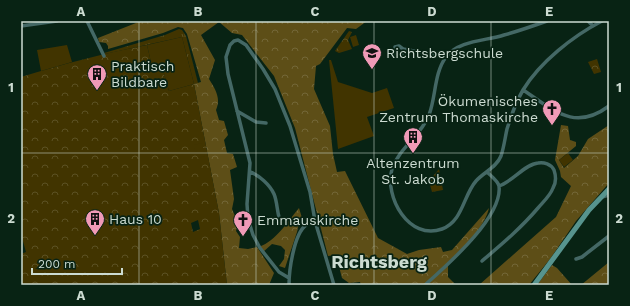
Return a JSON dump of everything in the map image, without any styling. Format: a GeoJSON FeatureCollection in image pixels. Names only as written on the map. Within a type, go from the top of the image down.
{"type":"FeatureCollection","features":[{"type":"Feature","properties":{"kind":"main road"},"geometry":{"type":"LineString","coordinates":[[534,285],[590,210],[609,189]]}},
{"type":"Feature","properties":{"kind":"street"},"geometry":{"type":"LineString","coordinates":[[21,26],[33,23],[57,21]]}},
{"type":"Feature","properties":{"kind":"street"},"geometry":{"type":"LineString","coordinates":[[87,21],[104,56]]}},
{"type":"Feature","properties":{"kind":"street"},"geometry":{"type":"LineString","coordinates":[[547,21],[503,36],[466,44],[452,51],[446,57],[438,75],[432,108],[428,117],[422,128],[394,164],[390,179],[392,192],[400,212],[414,226],[424,230],[433,231],[440,230],[454,221],[477,180],[496,164],[500,157],[510,119],[523,90],[535,73],[558,51],[602,21]]}},
{"type":"Feature","properties":{"kind":"street"},"geometry":{"type":"LineString","coordinates":[[588,21],[593,26]]}},
{"type":"Feature","properties":{"kind":"street"},"geometry":{"type":"LineString","coordinates":[[289,278],[279,272],[267,259],[253,235],[248,219],[247,204],[250,172],[249,157],[228,74],[226,57],[230,45],[234,41],[238,40],[246,45],[263,69],[281,102],[298,148],[311,196],[315,221],[334,285]]}},
{"type":"Feature","properties":{"kind":"street"},"geometry":{"type":"LineString","coordinates":[[403,49],[446,57]]}},
{"type":"Feature","properties":{"kind":"street"},"geometry":{"type":"LineString","coordinates":[[523,90],[551,108],[573,118],[581,119],[592,116],[609,106]]}},
{"type":"Feature","properties":{"kind":"street"},"geometry":{"type":"LineString","coordinates":[[237,111],[256,122],[266,123]]}},
{"type":"Feature","properties":{"kind":"street"},"geometry":{"type":"LineString","coordinates":[[482,261],[512,236],[546,199],[553,188],[556,178],[553,169],[548,164],[537,163],[527,168],[506,184],[499,186]]}},
{"type":"Feature","properties":{"kind":"street"},"geometry":{"type":"LineString","coordinates":[[250,172],[259,177],[275,195],[279,217]]}},
{"type":"Feature","properties":{"kind":"street"},"geometry":{"type":"LineString","coordinates":[[425,285],[461,253],[491,214],[497,198],[499,186],[487,172]]}},
{"type":"Feature","properties":{"kind":"street"},"geometry":{"type":"LineString","coordinates":[[601,198],[609,195]]}},
{"type":"Feature","properties":{"kind":"street"},"geometry":{"type":"LineString","coordinates":[[289,285],[294,248],[300,233],[306,225],[315,221]]}},
{"type":"Feature","properties":{"kind":"street"},"geometry":{"type":"LineString","coordinates":[[576,259],[582,257],[609,236]]}},
{"type":"Feature","properties":{"kind":"green space"},"geometry":{"type":"Polygon","coordinates":[[[141,21],[367,21],[356,29],[347,28],[320,64],[316,66],[314,89],[330,126],[333,154],[337,172],[345,171],[378,238],[407,254],[419,250],[441,247],[443,252],[452,250],[489,208],[483,223],[478,230],[448,262],[448,277],[456,285],[361,285],[360,282],[349,283],[342,278],[336,255],[328,256],[295,128],[274,76],[242,35],[232,33],[219,22],[201,35],[215,60],[209,79],[218,98],[216,110],[219,120],[224,121],[228,135],[224,140],[227,153],[233,154],[237,167],[230,170],[234,199],[232,209],[238,223],[236,231],[240,237],[239,248],[248,249],[257,247],[274,273],[269,285],[227,285],[219,213],[194,84],[201,82],[187,34],[183,28],[178,27],[163,33],[108,49],[106,43],[99,42],[98,38],[141,21]]]}},
{"type":"Feature","properties":{"kind":"green space"},"geometry":{"type":"Polygon","coordinates":[[[179,29],[182,30],[186,36],[198,83],[194,84],[182,37],[104,53],[165,35],[179,29]]]}},
{"type":"Feature","properties":{"kind":"green space"},"geometry":{"type":"Polygon","coordinates":[[[349,31],[352,32],[348,40],[352,49],[339,53],[335,51],[349,31]]]}},
{"type":"Feature","properties":{"kind":"green space"},"geometry":{"type":"Polygon","coordinates":[[[356,35],[359,45],[353,47],[350,37],[356,35]]]}},
{"type":"Feature","properties":{"kind":"green space"},"geometry":{"type":"Polygon","coordinates":[[[182,37],[194,84],[169,91],[163,70],[153,71],[147,45],[182,37]]]}},
{"type":"Feature","properties":{"kind":"green space"},"geometry":{"type":"Polygon","coordinates":[[[67,45],[72,62],[41,71],[37,50],[67,45]]]}},
{"type":"Feature","properties":{"kind":"green space"},"geometry":{"type":"Polygon","coordinates":[[[147,45],[153,71],[163,70],[169,91],[194,84],[219,213],[227,285],[21,285],[21,254],[26,252],[21,234],[21,77],[84,59],[147,45]],[[198,220],[191,223],[193,232],[200,229],[198,220]]]}},
{"type":"Feature","properties":{"kind":"green space"},"geometry":{"type":"Polygon","coordinates":[[[597,59],[601,72],[594,74],[588,62],[597,59]]]}},
{"type":"Feature","properties":{"kind":"green space"},"geometry":{"type":"Polygon","coordinates":[[[329,60],[331,60],[338,82],[372,93],[387,88],[394,108],[367,117],[374,136],[338,149],[329,60]]]}},
{"type":"Feature","properties":{"kind":"green space"},"geometry":{"type":"Polygon","coordinates":[[[561,125],[568,126],[570,140],[576,142],[576,146],[559,160],[564,168],[578,156],[588,139],[609,125],[609,183],[576,221],[550,259],[529,285],[479,285],[556,217],[571,186],[561,177],[555,160],[561,125]]]}},
{"type":"Feature","properties":{"kind":"green space"},"geometry":{"type":"Polygon","coordinates":[[[202,143],[205,156],[198,158],[194,145],[202,143]]]}},
{"type":"Feature","properties":{"kind":"green space"},"geometry":{"type":"Polygon","coordinates":[[[568,153],[573,160],[564,167],[559,160],[568,153]]]}},
{"type":"Feature","properties":{"kind":"green space"},"geometry":{"type":"Polygon","coordinates":[[[439,169],[443,190],[432,192],[429,181],[439,169]]]}},
{"type":"Feature","properties":{"kind":"green space"},"geometry":{"type":"Polygon","coordinates":[[[299,208],[302,218],[285,268],[279,266],[284,259],[285,250],[281,246],[272,244],[263,252],[259,247],[271,240],[286,225],[299,208]]]}},
{"type":"Feature","properties":{"kind":"green space"},"geometry":{"type":"Polygon","coordinates":[[[609,262],[609,285],[581,285],[609,262]]]}},
{"type":"Feature","properties":{"kind":"green space"},"geometry":{"type":"Polygon","coordinates":[[[552,265],[557,268],[572,285],[537,285],[552,265]]]}},
{"type":"Feature","properties":{"kind":"place","name":"Richtsbergschule"},"geometry":{"type":"Point","coordinates":[372,70]}},
{"type":"Feature","properties":{"kind":"place","name":"Praktisch Bildbare"},"geometry":{"type":"Point","coordinates":[97,91]}},
{"type":"Feature","properties":{"kind":"place","name":"Ökumenisches Zentrum Thomaskirche"},"geometry":{"type":"Point","coordinates":[552,126]}},
{"type":"Feature","properties":{"kind":"place","name":"Altenzentrum St. Jakob"},"geometry":{"type":"Point","coordinates":[413,154]}},
{"type":"Feature","properties":{"kind":"place","name":"Haus 10"},"geometry":{"type":"Point","coordinates":[95,236]}},
{"type":"Feature","properties":{"kind":"place","name":"Emmauskirche"},"geometry":{"type":"Point","coordinates":[243,237]}},
{"type":"Feature","properties":{"kind":"district","name":"Richtsberg"},"geometry":{"type":"Point","coordinates":[379,261]}}]}
